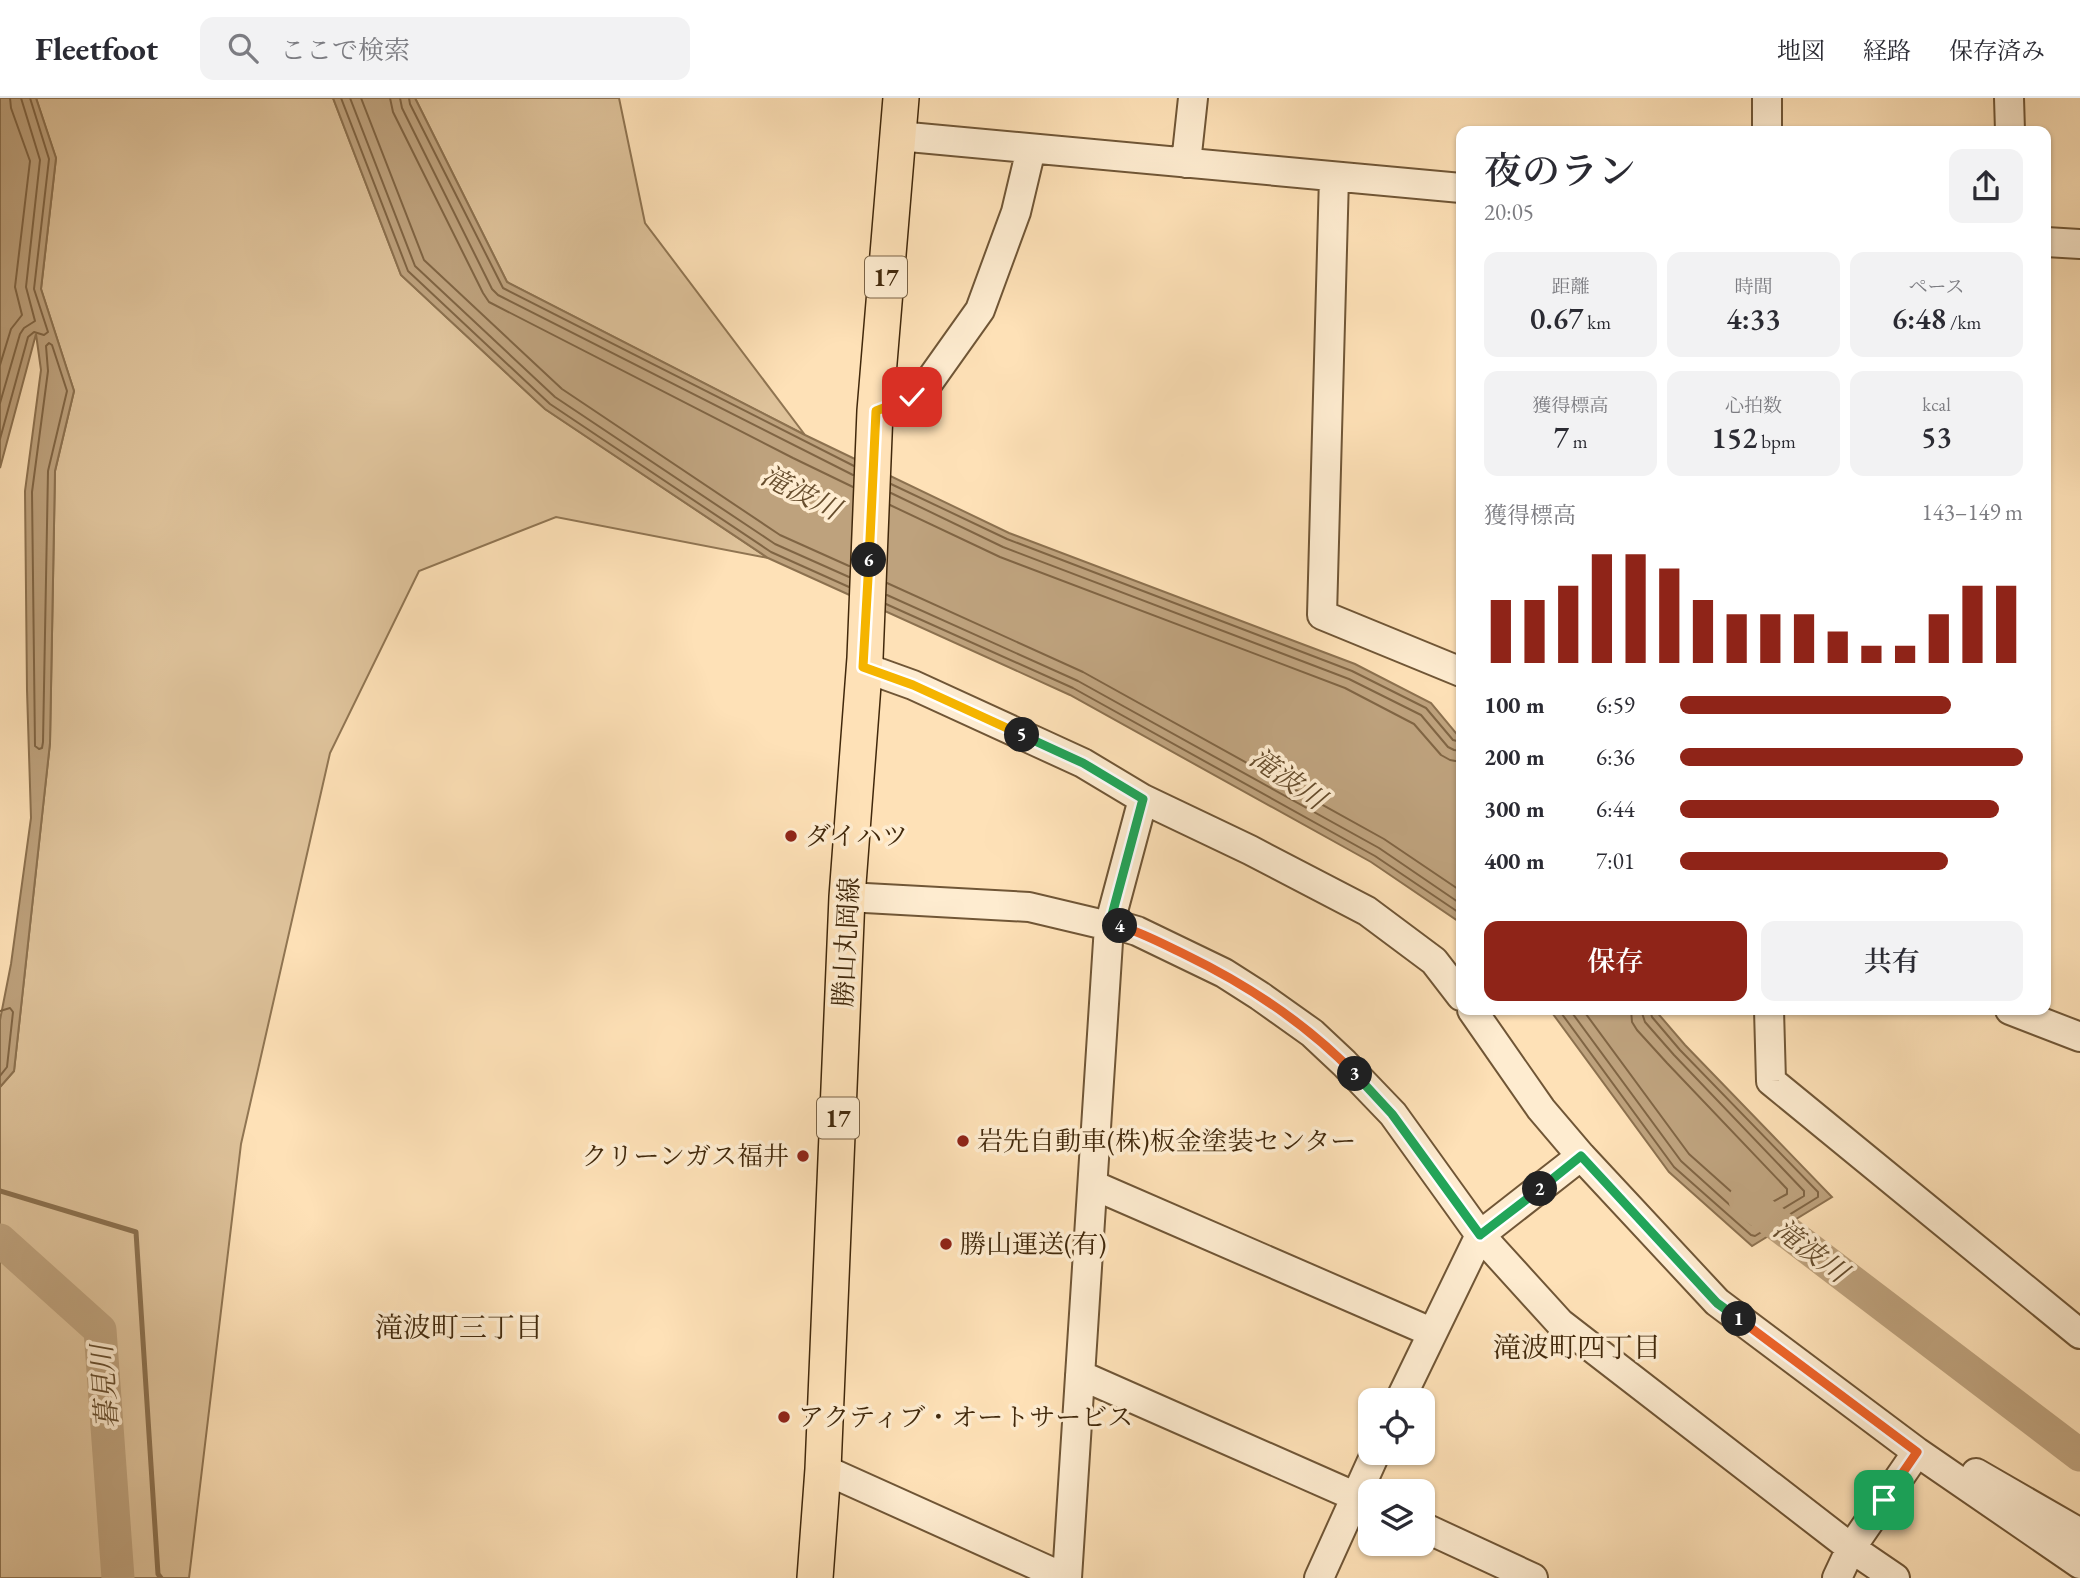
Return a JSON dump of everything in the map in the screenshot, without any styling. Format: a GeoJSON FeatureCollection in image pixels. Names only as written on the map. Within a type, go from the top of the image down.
{"type":"FeatureCollection","features":[{"type":"Feature","properties":{"kind":"main road","name":"勝山丸岡線"},"geometry":{"type":"LineString","coordinates":[[815,1578],[823,1469],[847,897],[864,663],[873,455],[901,98]]}},
{"type":"Feature","properties":{"kind":"street"},"geometry":{"type":"LineString","coordinates":[[1186,163],[1193,98]]}},
{"type":"Feature","properties":{"kind":"street"},"geometry":{"type":"LineString","coordinates":[[1767,98],[1768,126]]}},
{"type":"Feature","properties":{"kind":"street"},"geometry":{"type":"LineString","coordinates":[[2009,98],[2010,126]]}},
{"type":"Feature","properties":{"kind":"street"},"geometry":{"type":"LineString","coordinates":[[898,136],[1456,188]]}},
{"type":"Feature","properties":{"kind":"street"},"geometry":{"type":"LineString","coordinates":[[876,411],[912,397],[926,386],[980,310],[1016,212],[1031,149]]}},
{"type":"Feature","properties":{"kind":"street"},"geometry":{"type":"LineString","coordinates":[[1334,177],[1322,615],[1456,670]]}},
{"type":"Feature","properties":{"kind":"street"},"geometry":{"type":"LineString","coordinates":[[2051,242],[2080,244]]}},
{"type":"Feature","properties":{"kind":"street"},"geometry":{"type":"LineString","coordinates":[[864,663],[1071,758],[1143,799],[1250,850],[1367,911],[1434,961],[1456,990]]}},
{"type":"Feature","properties":{"kind":"street"},"geometry":{"type":"LineString","coordinates":[[823,1469],[1066,1578],[1109,926],[1143,799]]}},
{"type":"Feature","properties":{"kind":"street"},"geometry":{"type":"LineString","coordinates":[[847,897],[1030,907],[1109,926],[1120,926],[1137,931],[1224,973],[1260,996],[1312,1033],[1392,1114],[1480,1235],[1560,1323],[1851,1548],[1895,1578]]}},
{"type":"Feature","properties":{"kind":"street"},"geometry":{"type":"LineString","coordinates":[[1475,1015],[1541,1109],[1717,1303],[1917,1452],[2080,1564]]}},
{"type":"Feature","properties":{"kind":"street"},"geometry":{"type":"LineString","coordinates":[[1769,1015],[1771,1081],[2080,1334]]}},
{"type":"Feature","properties":{"kind":"street"},"geometry":{"type":"LineString","coordinates":[[2023,1015],[2080,1037]]}},
{"type":"Feature","properties":{"kind":"street"},"geometry":{"type":"LineString","coordinates":[[1406,1388],[1480,1235],[1581,1156]]}},
{"type":"Feature","properties":{"kind":"street"},"geometry":{"type":"LineString","coordinates":[[1093,1185],[1432,1332]]}},
{"type":"Feature","properties":{"kind":"street"},"geometry":{"type":"LineString","coordinates":[[1080,1375],[1358,1498]]}},
{"type":"Feature","properties":{"kind":"street"},"geometry":{"type":"LineString","coordinates":[[1837,1578],[1851,1548],[1917,1452]]}},
{"type":"Feature","properties":{"kind":"street"},"geometry":{"type":"LineString","coordinates":[[1940,1468],[1962,1465],[2080,1533]]}},
{"type":"Feature","properties":{"kind":"street"},"geometry":{"type":"LineString","coordinates":[[1319,1578],[1358,1509]]}},
{"type":"Feature","properties":{"kind":"street"},"geometry":{"type":"LineString","coordinates":[[1435,1533],[1533,1578]]}},
{"type":"Feature","properties":{"kind":"shaded area"},"geometry":{"type":"Polygon","coordinates":[[[36,98],[333,98],[401,275],[545,409],[768,558],[556,517],[419,571],[330,753],[241,1144],[189,1578],[0,1578],[0,1087],[14,1071],[50,743],[55,471],[74,391],[41,289],[56,158],[36,98]]]}},
{"type":"Feature","properties":{"kind":"shaded area"},"geometry":{"type":"Polygon","coordinates":[[[415,98],[619,98],[645,223],[805,435],[507,282],[415,98]]]}},
{"type":"Feature","properties":{"kind":"water"},"geometry":{"type":"Polygon","coordinates":[[[0,98],[36,98],[56,158],[41,289],[74,391],[55,471],[50,743],[14,1071],[0,1087],[0,1020],[11,964],[31,818],[25,491],[41,370],[36,334],[0,468],[0,98]]]}},
{"type":"Feature","properties":{"kind":"water"},"geometry":{"type":"Polygon","coordinates":[[[333,98],[415,98],[507,282],[805,435],[1009,533],[1355,664],[1431,703],[1456,733],[1456,920],[1371,862],[1070,695],[768,558],[545,409],[401,275],[333,98]]]}},
{"type":"Feature","properties":{"kind":"water"},"geometry":{"type":"Polygon","coordinates":[[[1554,1015],[1659,1015],[1832,1197],[1752,1246],[1669,1172],[1554,1015]]]}},
{"type":"Feature","properties":{"kind":"waterway"},"geometry":{"type":"LineString","coordinates":[[0,1191],[136,1232],[158,1574],[161,1578]]}},
{"type":"Feature","properties":{"kind":"waterway","name":"滝波川"},"geometry":{"type":"LineString","coordinates":[[1745,1200],[2080,1455]]}},
{"type":"Feature","properties":{"kind":"waterway","name":"暮見川"},"geometry":{"type":"LineString","coordinates":[[0,1240],[100,1330],[118,1578]]}},
{"type":"Feature","properties":{"kind":"place","name":"ダイハツ"},"geometry":{"type":"Point","coordinates":[791,836]}},
{"type":"Feature","properties":{"kind":"place","name":"岩先自動車(株)板金塗装センター"},"geometry":{"type":"Point","coordinates":[963,1141]}},
{"type":"Feature","properties":{"kind":"place","name":"クリーンガス福井"},"geometry":{"type":"Point","coordinates":[803,1156]}},
{"type":"Feature","properties":{"kind":"place","name":"勝山運送(有)"},"geometry":{"type":"Point","coordinates":[946,1244]}},
{"type":"Feature","properties":{"kind":"place","name":"アクティブ・オートサービス"},"geometry":{"type":"Point","coordinates":[784,1417]}},
{"type":"Feature","properties":{"kind":"district","name":"滝波町三丁目"},"geometry":{"type":"Point","coordinates":[459,1327]}},
{"type":"Feature","properties":{"kind":"district","name":"滝波町四丁目"},"geometry":{"type":"Point","coordinates":[1577,1347]}},
{"type":"Feature","properties":{"kind":"route"},"geometry":{"type":"LineString","coordinates":[[912,397],[876,411],[863,667],[913,685],[1083,763],[1143,799],[1109,926],[1137,931],[1224,973],[1312,1033],[1392,1114],[1480,1235],[1581,1156],[1717,1303],[1917,1452],[1884,1500]]}}]}
